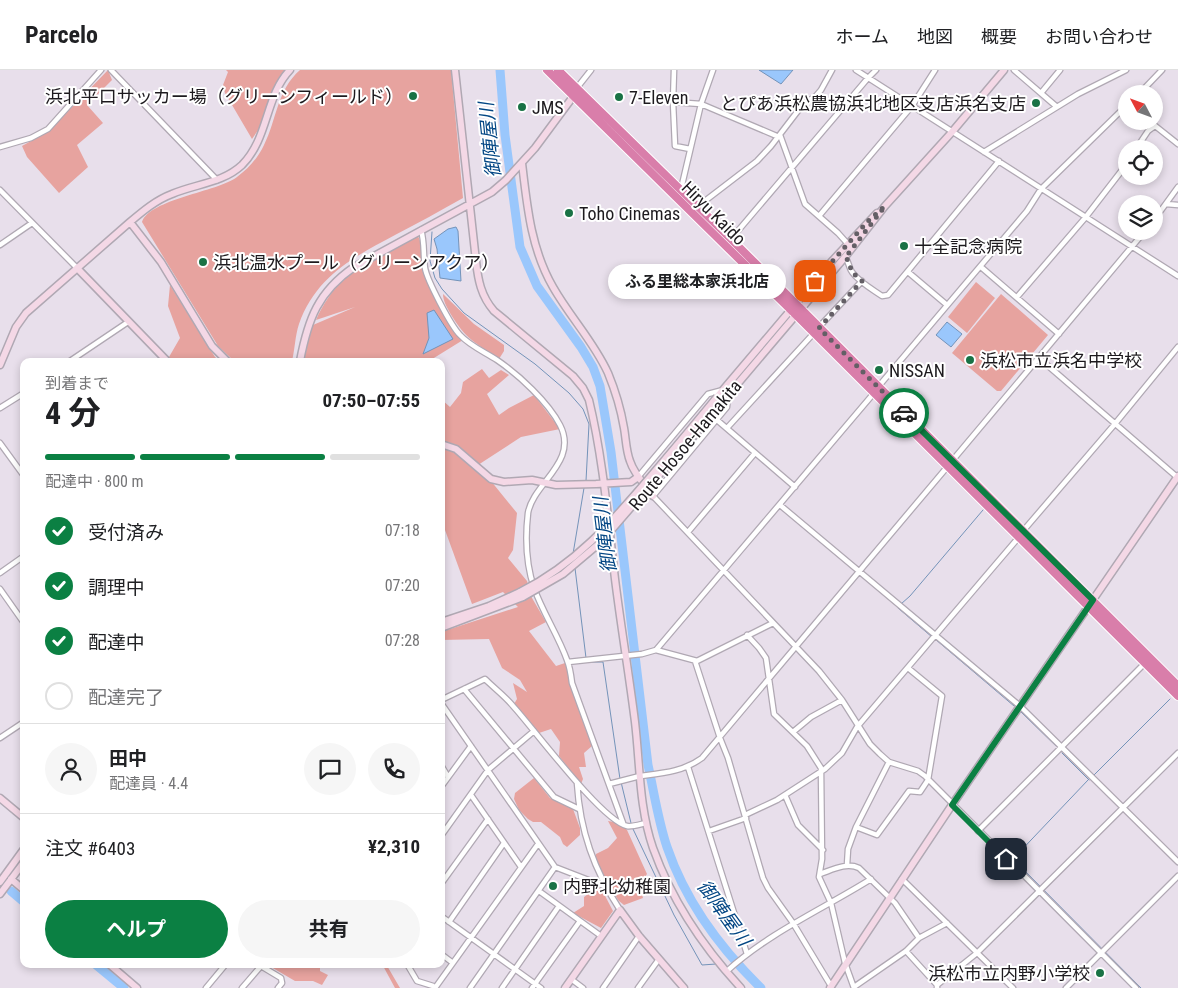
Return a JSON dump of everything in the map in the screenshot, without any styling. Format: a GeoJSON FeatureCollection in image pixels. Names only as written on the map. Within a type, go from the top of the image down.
{"type":"FeatureCollection","features":[{"type":"Feature","properties":{"kind":"highway","name":"Hiryu Kaido"},"geometry":{"type":"LineString","coordinates":[[547,70],[575,93],[731,239],[796,310]]}},
{"type":"Feature","properties":{"kind":"highway","name":"Hiryu Kaido"},"geometry":{"type":"LineString","coordinates":[[558,70],[575,93],[1091,604],[1178,686]]}},
{"type":"Feature","properties":{"kind":"highway","name":"Hiryu Kaido"},"geometry":{"type":"LineString","coordinates":[[1091,604],[1178,696]]}},
{"type":"Feature","properties":{"kind":"street"},"geometry":{"type":"LineString","coordinates":[[0,147],[31,138],[48,129],[101,70]]}},
{"type":"Feature","properties":{"kind":"street"},"geometry":{"type":"LineString","coordinates":[[111,70],[217,180]]}},
{"type":"Feature","properties":{"kind":"street"},"geometry":{"type":"LineString","coordinates":[[0,365],[23,316],[146,208],[164,197],[217,180],[240,167],[254,150],[263,132],[277,90],[283,78],[290,70]]}},
{"type":"Feature","properties":{"kind":"street"},"geometry":{"type":"LineString","coordinates":[[455,70],[469,204],[481,290],[494,311],[573,376],[589,400],[606,483],[646,823],[657,858],[682,911],[698,935],[729,969],[739,985],[730,988]]}},
{"type":"Feature","properties":{"kind":"street"},"geometry":{"type":"LineString","coordinates":[[301,358],[311,318],[324,293],[334,282],[354,267],[492,192],[521,165],[591,70]]}},
{"type":"Feature","properties":{"kind":"street"},"geometry":{"type":"LineString","coordinates":[[674,70],[675,146],[690,149]]}},
{"type":"Feature","properties":{"kind":"street"},"geometry":{"type":"LineString","coordinates":[[680,190],[701,104],[713,70]]}},
{"type":"Feature","properties":{"kind":"street"},"geometry":{"type":"LineString","coordinates":[[697,207],[757,161],[780,136],[794,114],[804,103],[821,90],[832,70]]}},
{"type":"Feature","properties":{"kind":"street"},"geometry":{"type":"LineString","coordinates":[[856,70],[1178,276]]}},
{"type":"Feature","properties":{"kind":"street"},"geometry":{"type":"LineString","coordinates":[[731,239],[876,70]]}},
{"type":"Feature","properties":{"kind":"street"},"geometry":{"type":"LineString","coordinates":[[818,216],[912,106],[935,70]]}},
{"type":"Feature","properties":{"kind":"street","name":"Route Hosoe-Hamakita"},"geometry":{"type":"LineString","coordinates":[[445,626],[522,595],[564,566],[594,540],[726,392],[796,310],[847,244],[885,206],[952,132],[1004,70]]}},
{"type":"Feature","properties":{"kind":"street"},"geometry":{"type":"LineString","coordinates":[[1014,70],[1057,107]]}},
{"type":"Feature","properties":{"kind":"street"},"geometry":{"type":"LineString","coordinates":[[1041,93],[1060,70]]}},
{"type":"Feature","properties":{"kind":"street"},"geometry":{"type":"LineString","coordinates":[[984,152],[1078,94],[1126,70]]}},
{"type":"Feature","properties":{"kind":"street"},"geometry":{"type":"LineString","coordinates":[[1148,85],[1162,70]]}},
{"type":"Feature","properties":{"kind":"street"},"geometry":{"type":"LineString","coordinates":[[673,102],[701,104],[780,136],[805,204],[838,233],[847,244]]}},
{"type":"Feature","properties":{"kind":"street"},"geometry":{"type":"LineString","coordinates":[[656,650],[981,267],[1027,211],[1040,189],[1118,114]]}},
{"type":"Feature","properties":{"kind":"street"},"geometry":{"type":"LineString","coordinates":[[1142,140],[1149,130]]}},
{"type":"Feature","properties":{"kind":"street"},"geometry":{"type":"LineString","coordinates":[[1160,130],[1178,144]]}},
{"type":"Feature","properties":{"kind":"street"},"geometry":{"type":"LineString","coordinates":[[845,258],[848,260],[852,272],[885,297],[908,272],[999,161]]}},
{"type":"Feature","properties":{"kind":"street"},"geometry":{"type":"LineString","coordinates":[[521,165],[530,225],[541,261],[553,288],[596,350],[608,374],[620,408],[629,461],[638,477],[653,496],[819,671],[842,700],[872,746],[889,762],[918,771],[928,780],[978,831],[1103,951],[1136,988]]}},
{"type":"Feature","properties":{"kind":"street"},"geometry":{"type":"LineString","coordinates":[[1017,297],[1085,218],[1118,175]]}},
{"type":"Feature","properties":{"kind":"street"},"geometry":{"type":"LineString","coordinates":[[1163,208],[1178,187]]}},
{"type":"Feature","properties":{"kind":"street"},"geometry":{"type":"LineString","coordinates":[[0,190],[164,358]]}},
{"type":"Feature","properties":{"kind":"street"},"geometry":{"type":"LineString","coordinates":[[1166,204],[1178,205]]}},
{"type":"Feature","properties":{"kind":"street","name":"Route Hosoe-Hamakita"},"geometry":{"type":"LineString","coordinates":[[796,310],[845,258],[885,206]]}},
{"type":"Feature","properties":{"kind":"street"},"geometry":{"type":"LineString","coordinates":[[130,222],[161,262],[212,346],[224,358]]}},
{"type":"Feature","properties":{"kind":"street"},"geometry":{"type":"LineString","coordinates":[[0,245],[32,223]]}},
{"type":"Feature","properties":{"kind":"street"},"geometry":{"type":"LineString","coordinates":[[421,230],[425,242],[425,267],[429,280],[458,334],[498,361],[531,388],[560,426],[564,438],[563,451],[558,464],[530,505],[526,529],[527,554],[534,588],[568,662],[572,683],[623,823]]}},
{"type":"Feature","properties":{"kind":"street"},"geometry":{"type":"LineString","coordinates":[[610,784],[641,776],[678,771],[702,758],[1138,240]]}},
{"type":"Feature","properties":{"kind":"street"},"geometry":{"type":"LineString","coordinates":[[981,267],[1059,334]]}},
{"type":"Feature","properties":{"kind":"street"},"geometry":{"type":"LineString","coordinates":[[908,272],[948,305]]}},
{"type":"Feature","properties":{"kind":"street"},"geometry":{"type":"LineString","coordinates":[[727,428],[862,281]]}},
{"type":"Feature","properties":{"kind":"street"},"geometry":{"type":"LineString","coordinates":[[74,358],[128,322]]}},
{"type":"Feature","properties":{"kind":"street"},"geometry":{"type":"LineString","coordinates":[[708,831],[746,817],[785,795],[839,757],[856,727],[859,726],[1115,424],[1178,347]]}},
{"type":"Feature","properties":{"kind":"street"},"geometry":{"type":"LineString","coordinates":[[695,662],[728,758],[768,888],[793,923],[830,987],[952,805],[1178,476],[1039,358]]}},
{"type":"Feature","properties":{"kind":"street"},"geometry":{"type":"LineString","coordinates":[[445,445],[456,449],[491,479],[504,482],[532,480],[556,485],[631,482],[638,477],[708,394],[726,392],[727,407],[653,496]]}},
{"type":"Feature","properties":{"kind":"street"},"geometry":{"type":"LineString","coordinates":[[0,408],[20,396]]}},
{"type":"Feature","properties":{"kind":"street"},"geometry":{"type":"LineString","coordinates":[[717,420],[794,487]]}},
{"type":"Feature","properties":{"kind":"street"},"geometry":{"type":"LineString","coordinates":[[0,443],[20,470]]}},
{"type":"Feature","properties":{"kind":"street"},"geometry":{"type":"LineString","coordinates":[[688,532],[755,453]]}},
{"type":"Feature","properties":{"kind":"street"},"geometry":{"type":"LineString","coordinates":[[780,505],[934,637],[1020,706],[1178,862]]}},
{"type":"Feature","properties":{"kind":"street"},"geometry":{"type":"LineString","coordinates":[[0,573],[20,559]]}},
{"type":"Feature","properties":{"kind":"street"},"geometry":{"type":"LineString","coordinates":[[0,589],[20,617]]}},
{"type":"Feature","properties":{"kind":"street","name":"Route Hosoe-Hamakita"},"geometry":{"type":"LineString","coordinates":[[445,621],[522,595]]}},
{"type":"Feature","properties":{"kind":"street"},"geometry":{"type":"LineString","coordinates":[[568,662],[642,654],[656,650],[695,662],[773,623]]}},
{"type":"Feature","properties":{"kind":"street"},"geometry":{"type":"LineString","coordinates":[[747,635],[760,648],[766,658],[774,714],[806,746],[822,770],[822,850],[819,877],[831,902],[854,988],[906,951],[919,938],[947,923]]}},
{"type":"Feature","properties":{"kind":"street"},"geometry":{"type":"LineString","coordinates":[[978,831],[1145,663]]}},
{"type":"Feature","properties":{"kind":"street"},"geometry":{"type":"LineString","coordinates":[[856,826],[877,835],[909,791],[920,792],[928,780],[942,696],[908,668]]}},
{"type":"Feature","properties":{"kind":"street"},"geometry":{"type":"LineString","coordinates":[[445,699],[485,679],[511,704],[577,783],[601,808],[615,820],[627,826],[646,823]]}},
{"type":"Feature","properties":{"kind":"street"},"geometry":{"type":"LineString","coordinates":[[464,689],[554,796],[579,809]]}},
{"type":"Feature","properties":{"kind":"street"},"geometry":{"type":"LineString","coordinates":[[793,732],[811,717],[842,700]]}},
{"type":"Feature","properties":{"kind":"street"},"geometry":{"type":"LineString","coordinates":[[445,707],[555,868],[604,886]]}},
{"type":"Feature","properties":{"kind":"street"},"geometry":{"type":"LineString","coordinates":[[0,738],[20,725]]}},
{"type":"Feature","properties":{"kind":"street"},"geometry":{"type":"LineString","coordinates":[[445,830],[488,770],[534,731]]}},
{"type":"Feature","properties":{"kind":"street"},"geometry":{"type":"LineString","coordinates":[[445,781],[471,746]]}},
{"type":"Feature","properties":{"kind":"street"},"geometry":{"type":"LineString","coordinates":[[906,951],[937,987],[977,953],[1178,753]]}},
{"type":"Feature","properties":{"kind":"street"},"geometry":{"type":"LineString","coordinates":[[847,865],[848,848],[856,826],[889,762]]}},
{"type":"Feature","properties":{"kind":"street"},"geometry":{"type":"LineString","coordinates":[[688,767],[745,955]]}},
{"type":"Feature","properties":{"kind":"street"},"geometry":{"type":"LineString","coordinates":[[445,772],[448,777]]}},
{"type":"Feature","properties":{"kind":"street"},"geometry":{"type":"LineString","coordinates":[[577,783],[579,809],[595,866],[604,886],[639,936],[684,988]]}},
{"type":"Feature","properties":{"kind":"street"},"geometry":{"type":"LineString","coordinates":[[471,794],[521,867]]}},
{"type":"Feature","properties":{"kind":"street"},"geometry":{"type":"LineString","coordinates":[[785,795],[798,825],[822,850]]}},
{"type":"Feature","properties":{"kind":"street"},"geometry":{"type":"LineString","coordinates":[[0,798],[20,815]]}},
{"type":"Feature","properties":{"kind":"street"},"geometry":{"type":"LineString","coordinates":[[445,878],[488,819]]}},
{"type":"Feature","properties":{"kind":"street"},"geometry":{"type":"LineString","coordinates":[[448,922],[504,843]]}},
{"type":"Feature","properties":{"kind":"street"},"geometry":{"type":"LineString","coordinates":[[409,968],[417,981],[435,988],[538,844]]}},
{"type":"Feature","properties":{"kind":"street"},"geometry":{"type":"LineString","coordinates":[[2,892],[5,881],[20,856]]}},
{"type":"Feature","properties":{"kind":"street"},"geometry":{"type":"LineString","coordinates":[[820,874],[847,865],[859,868],[895,903],[919,938]]}},
{"type":"Feature","properties":{"kind":"street"},"geometry":{"type":"LineString","coordinates":[[5,881],[20,866]]}},
{"type":"Feature","properties":{"kind":"street"},"geometry":{"type":"LineString","coordinates":[[470,988],[555,868]]}},
{"type":"Feature","properties":{"kind":"street"},"geometry":{"type":"LineString","coordinates":[[1066,988],[1178,876]]}},
{"type":"Feature","properties":{"kind":"street"},"geometry":{"type":"LineString","coordinates":[[729,969],[745,955],[793,923],[871,879]]}},
{"type":"Feature","properties":{"kind":"street"},"geometry":{"type":"LineString","coordinates":[[902,879],[1013,988]]}},
{"type":"Feature","properties":{"kind":"street"},"geometry":{"type":"LineString","coordinates":[[5,881],[20,888]]}},
{"type":"Feature","properties":{"kind":"street"},"geometry":{"type":"LineString","coordinates":[[539,891],[601,936]]}},
{"type":"Feature","properties":{"kind":"street"},"geometry":{"type":"LineString","coordinates":[[502,988],[559,906]]}},
{"type":"Feature","properties":{"kind":"street"},"geometry":{"type":"LineString","coordinates":[[565,988],[620,910]]}},
{"type":"Feature","properties":{"kind":"street"},"geometry":{"type":"LineString","coordinates":[[445,919],[534,986],[541,988]]}},
{"type":"Feature","properties":{"kind":"street"},"geometry":{"type":"LineString","coordinates":[[534,986],[580,921]]}},
{"type":"Feature","properties":{"kind":"street"},"geometry":{"type":"LineString","coordinates":[[603,988],[639,936]]}},
{"type":"Feature","properties":{"kind":"street"},"geometry":{"type":"LineString","coordinates":[[445,957],[453,963]]}},
{"type":"Feature","properties":{"kind":"street"},"geometry":{"type":"LineString","coordinates":[[638,988],[659,960]]}},
{"type":"Feature","properties":{"kind":"street"},"geometry":{"type":"LineString","coordinates":[[114,968],[137,988]]}},
{"type":"Feature","properties":{"kind":"street"},"geometry":{"type":"LineString","coordinates":[[206,988],[223,968]]}},
{"type":"Feature","properties":{"kind":"street"},"geometry":{"type":"LineString","coordinates":[[242,988],[257,968]]}},
{"type":"Feature","properties":{"kind":"street"},"geometry":{"type":"LineString","coordinates":[[264,968],[282,978],[282,983],[278,988]]}},
{"type":"Feature","properties":{"kind":"street"},"geometry":{"type":"LineString","coordinates":[[571,979],[583,988]]}},
{"type":"Feature","properties":{"kind":"shaded area"},"geometry":{"type":"Polygon","coordinates":[[[108,70],[112,80],[87,105],[103,123],[77,145],[88,167],[59,193],[27,157],[22,146],[49,131],[108,70]]]}},
{"type":"Feature","properties":{"kind":"shaded area"},"geometry":{"type":"Polygon","coordinates":[[[226,70],[286,70],[280,76],[263,123],[252,139],[225,93],[223,85],[228,72],[226,70]]]}},
{"type":"Feature","properties":{"kind":"shaded area"},"geometry":{"type":"Polygon","coordinates":[[[300,70],[451,70],[463,198],[365,251],[326,281],[306,307],[299,324],[293,358],[231,358],[218,346],[142,222],[157,207],[228,182],[245,170],[262,150],[286,86],[300,70]]]}},
{"type":"Feature","properties":{"kind":"shaded area"},"geometry":{"type":"Polygon","coordinates":[[[418,236],[423,248],[422,266],[427,281],[439,304],[463,340],[434,358],[304,358],[307,339],[313,325],[355,307],[316,320],[332,292],[345,279],[380,256],[418,236]]]}},
{"type":"Feature","properties":{"kind":"shaded area"},"geometry":{"type":"Polygon","coordinates":[[[976,282],[995,298],[967,333],[948,317],[976,282]]]}},
{"type":"Feature","properties":{"kind":"shaded area"},"geometry":{"type":"Polygon","coordinates":[[[170,285],[216,358],[169,357],[180,338],[168,306],[170,285]]]}},
{"type":"Feature","properties":{"kind":"shaded area"},"geometry":{"type":"Polygon","coordinates":[[[443,294],[474,324],[504,345],[504,351],[499,359],[472,340],[461,329],[446,306],[443,294]]]}},
{"type":"Feature","properties":{"kind":"shaded area"},"geometry":{"type":"Polygon","coordinates":[[[1001,294],[1048,335],[1001,391],[997,391],[952,353],[1001,294]]]}},
{"type":"Feature","properties":{"kind":"shaded area"},"geometry":{"type":"Polygon","coordinates":[[[482,369],[489,378],[501,370],[509,375],[487,394],[499,415],[534,395],[560,429],[521,437],[478,465],[517,513],[513,550],[508,558],[527,581],[532,598],[546,622],[529,631],[556,666],[565,663],[592,746],[584,753],[586,767],[579,767],[583,779],[581,784],[559,756],[560,742],[551,729],[539,733],[514,704],[517,699],[513,683],[527,692],[520,680],[502,668],[489,639],[445,640],[445,631],[518,607],[503,592],[472,604],[445,530],[445,403],[450,407],[461,393],[463,382],[482,369]]]}},
{"type":"Feature","properties":{"kind":"shaded area"},"geometry":{"type":"Polygon","coordinates":[[[534,778],[550,798],[573,809],[580,828],[580,835],[567,847],[563,844],[560,837],[541,822],[533,822],[519,810],[514,799],[515,793],[534,778]]]}},
{"type":"Feature","properties":{"kind":"shaded area"},"geometry":{"type":"Polygon","coordinates":[[[608,821],[619,824],[627,830],[647,874],[642,881],[644,887],[641,891],[643,898],[624,905],[619,901],[604,879],[596,860],[596,854],[608,848],[617,838],[608,821]]]}},
{"type":"Feature","properties":{"kind":"shaded area"},"geometry":{"type":"Polygon","coordinates":[[[598,887],[602,890],[613,911],[601,928],[573,913],[584,906],[584,897],[598,887]]]}},
{"type":"Feature","properties":{"kind":"shaded area"},"geometry":{"type":"Polygon","coordinates":[[[273,968],[320,968],[320,971],[328,975],[322,985],[313,981],[295,981],[273,968]]]}},
{"type":"Feature","properties":{"kind":"shaded area"},"geometry":{"type":"Polygon","coordinates":[[[384,968],[388,968],[400,988],[395,988],[384,968]]]}},
{"type":"Feature","properties":{"kind":"water"},"geometry":{"type":"Polygon","coordinates":[[[759,70],[793,70],[781,84],[759,70]]]}},
{"type":"Feature","properties":{"kind":"water"},"geometry":{"type":"Polygon","coordinates":[[[456,227],[458,231],[461,281],[440,278],[434,239],[448,229],[456,227]]]}},
{"type":"Feature","properties":{"kind":"water"},"geometry":{"type":"Polygon","coordinates":[[[434,310],[453,339],[423,354],[429,338],[427,313],[434,310]]]}},
{"type":"Feature","properties":{"kind":"water"},"geometry":{"type":"Polygon","coordinates":[[[947,322],[962,334],[951,347],[936,335],[947,322]]]}},
{"type":"Feature","properties":{"kind":"waterway","name":"御陣屋川"},"geometry":{"type":"LineString","coordinates":[[500,70],[505,135],[520,247],[537,286],[581,347],[593,367],[600,386],[611,452],[648,765],[664,837],[675,867],[694,905],[718,940],[761,988]]}},
{"type":"Feature","properties":{"kind":"waterway"},"geometry":{"type":"LineString","coordinates":[[432,232],[430,261],[435,278],[442,289],[464,313],[535,364],[569,393],[583,409],[589,424],[586,481]]}},
{"type":"Feature","properties":{"kind":"waterway"},"geometry":{"type":"LineString","coordinates":[[573,554],[584,488]]}},
{"type":"Feature","properties":{"kind":"waterway"},"geometry":{"type":"LineString","coordinates":[[901,604],[910,596],[983,510]]}},
{"type":"Feature","properties":{"kind":"waterway"},"geometry":{"type":"LineString","coordinates":[[575,568],[586,658]]}},
{"type":"Feature","properties":{"kind":"waterway"},"geometry":{"type":"LineString","coordinates":[[898,608],[932,637]]}},
{"type":"Feature","properties":{"kind":"waterway"},"geometry":{"type":"LineString","coordinates":[[935,639],[1014,706]]}},
{"type":"Feature","properties":{"kind":"waterway"},"geometry":{"type":"LineString","coordinates":[[590,662],[603,662],[620,779]]}},
{"type":"Feature","properties":{"kind":"waterway"},"geometry":{"type":"LineString","coordinates":[[1093,776],[1170,699]]}},
{"type":"Feature","properties":{"kind":"waterway"},"geometry":{"type":"LineString","coordinates":[[1021,712],[1056,746]]}},
{"type":"Feature","properties":{"kind":"waterway"},"geometry":{"type":"LineString","coordinates":[[1062,753],[1089,780]]}},
{"type":"Feature","properties":{"kind":"waterway"},"geometry":{"type":"LineString","coordinates":[[1089,779],[1013,859],[1141,988]]}},
{"type":"Feature","properties":{"kind":"waterway"},"geometry":{"type":"LineString","coordinates":[[621,782],[631,823]]}},
{"type":"Feature","properties":{"kind":"waterway"},"geometry":{"type":"LineString","coordinates":[[633,829],[674,915],[702,965],[716,964]]}},
{"type":"Feature","properties":{"kind":"waterway"},"geometry":{"type":"LineString","coordinates":[[11,891],[20,899]]}},
{"type":"Feature","properties":{"kind":"waterway"},"geometry":{"type":"LineString","coordinates":[[100,968],[124,988]]}},
{"type":"Feature","properties":{"kind":"way so far"},"geometry":{"type":"LineString","coordinates":[[815,281],[868,221],[885,206],[845,258],[848,260],[852,272],[862,281],[819,328],[904,413]]}},
{"type":"Feature","properties":{"kind":"place","name":"浜北平口サッカー場（グリーンフィールド）"},"geometry":{"type":"Point","coordinates":[413,96]}},
{"type":"Feature","properties":{"kind":"place","name":"7-Eleven"},"geometry":{"type":"Point","coordinates":[619,97]}},
{"type":"Feature","properties":{"kind":"place","name":"とぴあ浜松農協浜北地区支店浜名支店"},"geometry":{"type":"Point","coordinates":[1036,103]}},
{"type":"Feature","properties":{"kind":"place","name":"JMS"},"geometry":{"type":"Point","coordinates":[522,107]}},
{"type":"Feature","properties":{"kind":"place","name":"Toho Cinemas"},"geometry":{"type":"Point","coordinates":[569,213]}},
{"type":"Feature","properties":{"kind":"place","name":"十全記念病院"},"geometry":{"type":"Point","coordinates":[904,246]}},
{"type":"Feature","properties":{"kind":"place","name":"浜北温水プール（グリーンアクア）"},"geometry":{"type":"Point","coordinates":[203,262]}},
{"type":"Feature","properties":{"kind":"place","name":"ふる里総本家浜北店"},"geometry":{"type":"Point","coordinates":[815,281]}},
{"type":"Feature","properties":{"kind":"place","name":"浜松市立浜名中学校"},"geometry":{"type":"Point","coordinates":[970,360]}},
{"type":"Feature","properties":{"kind":"place","name":"NISSAN"},"geometry":{"type":"Point","coordinates":[879,370]}},
{"type":"Feature","properties":{"kind":"place","name":"内野北幼稚園"},"geometry":{"type":"Point","coordinates":[553,886]}},
{"type":"Feature","properties":{"kind":"place","name":"浜松市立内野小学校"},"geometry":{"type":"Point","coordinates":[1100,973]}},
{"type":"Feature","properties":{"kind":"route"},"geometry":{"type":"LineString","coordinates":[[904,413],[1093,600],[952,805],[1006,859]]}}]}
